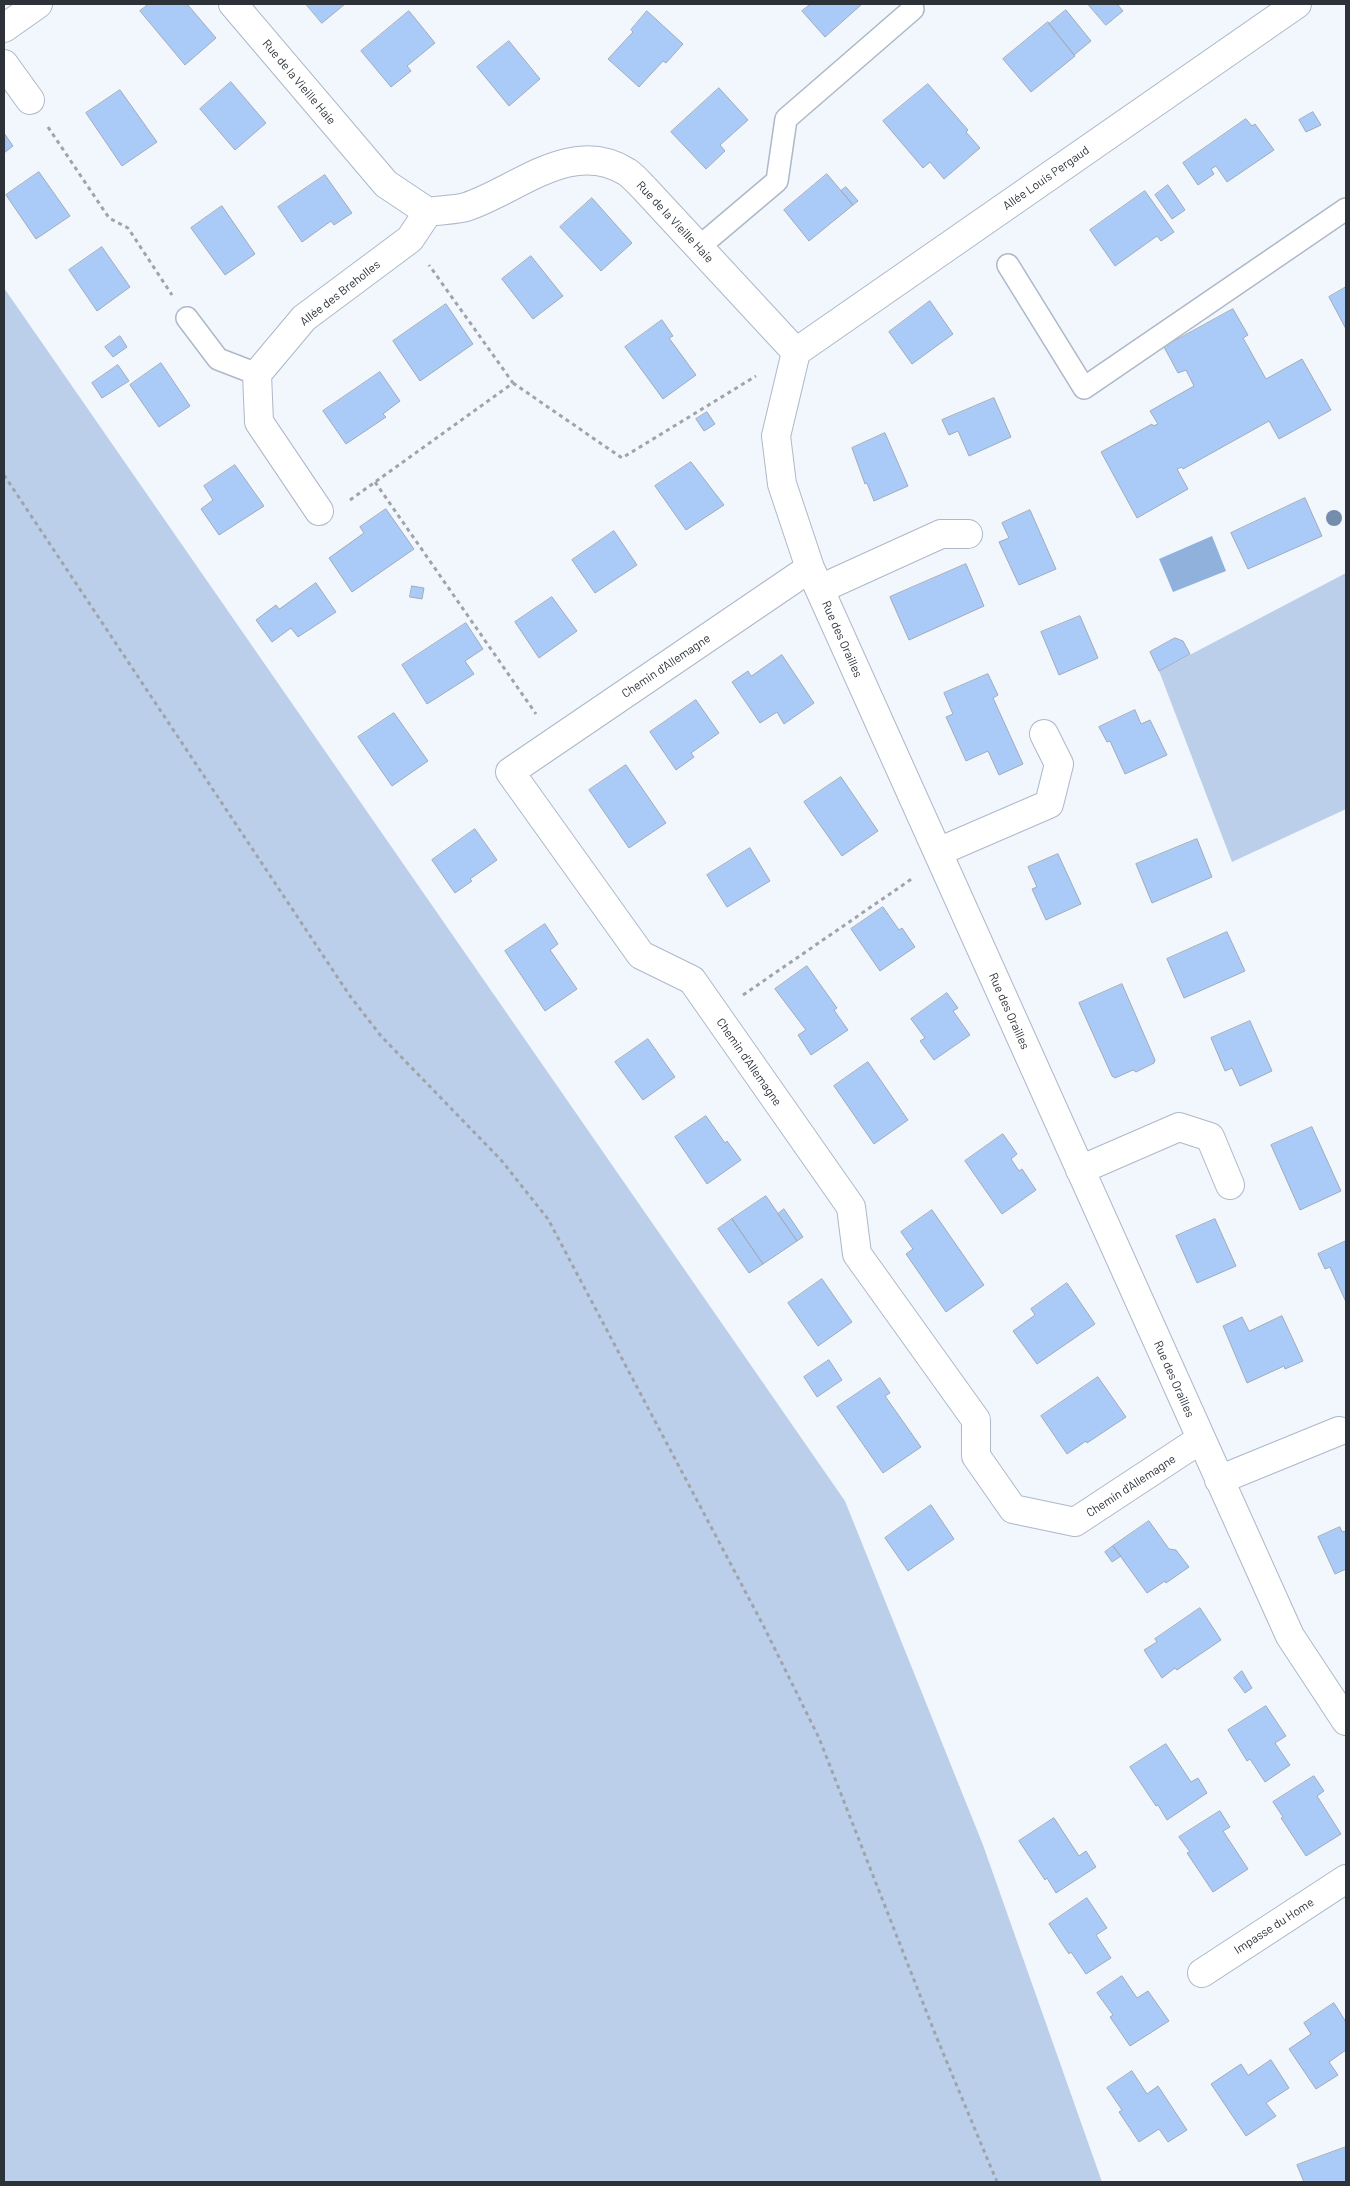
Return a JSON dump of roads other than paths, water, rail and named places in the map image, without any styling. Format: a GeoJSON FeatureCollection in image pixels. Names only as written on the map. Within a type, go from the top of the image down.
{"type":"FeatureCollection","features":[{"type":"Feature","properties":{"kind":"street"},"geometry":{"type":"LineString","coordinates":[[4,28],[38,4]]}},
{"type":"Feature","properties":{"kind":"street","name":"Rue de la Vieille Haie"},"geometry":{"type":"LineString","coordinates":[[233,4],[386,184],[428,212],[466,207],[555,165],[580,160],[607,163],[627,172],[699,246],[796,352]]}},
{"type":"Feature","properties":{"kind":"street","name":"Allée Louis Pergaud"},"geometry":{"type":"LineString","coordinates":[[796,352],[1297,4]]}},
{"type":"Feature","properties":{"kind":"street"},"geometry":{"type":"LineString","coordinates":[[4,64],[30,100]]}},
{"type":"Feature","properties":{"kind":"street","name":"Allée des Breholles"},"geometry":{"type":"LineString","coordinates":[[257,374],[304,318],[410,239],[428,212]]}},
{"type":"Feature","properties":{"kind":"street","name":"Rue des Orailles"},"geometry":{"type":"LineString","coordinates":[[796,352],[776,436],[782,484],[815,579],[1290,1636],[1346,1721]]}},
{"type":"Feature","properties":{"kind":"street"},"geometry":{"type":"LineString","coordinates":[[257,374],[259,422],[319,511]]}},
{"type":"Feature","properties":{"kind":"street","name":"Rue des Orailles"},"geometry":{"type":"LineString","coordinates":[[815,579],[941,534],[968,534]]}},
{"type":"Feature","properties":{"kind":"street","name":"Chemin d'Allemagne"},"geometry":{"type":"LineString","coordinates":[[815,579],[555,741],[510,772],[641,955],[692,980],[851,1206],[858,1254],[976,1420],[976,1456],[1013,1510],[1076,1522],[1201,1440]]}},
{"type":"Feature","properties":{"kind":"street"},"geometry":{"type":"LineString","coordinates":[[939,855],[1049,804],[1059,764],[1044,734]]}},
{"type":"Feature","properties":{"kind":"street"},"geometry":{"type":"LineString","coordinates":[[1080,1170],[1179,1128],[1210,1137],[1230,1185]]}},
{"type":"Feature","properties":{"kind":"street"},"geometry":{"type":"LineString","coordinates":[[1219,1480],[1339,1431]]}},
{"type":"Feature","properties":{"kind":"street","name":"Impasse du Home"},"geometry":{"type":"LineString","coordinates":[[1202,1973],[1346,1879]]}},
{"type":"Feature","properties":{"kind":"lane"},"geometry":{"type":"LineString","coordinates":[[699,246],[777,181],[786,119],[913,9]]}},
{"type":"Feature","properties":{"kind":"lane"},"geometry":{"type":"LineString","coordinates":[[1008,264],[1084,388],[1346,209]]}},
{"type":"Feature","properties":{"kind":"lane"},"geometry":{"type":"LineString","coordinates":[[187,318],[218,359],[257,374]]}}]}
